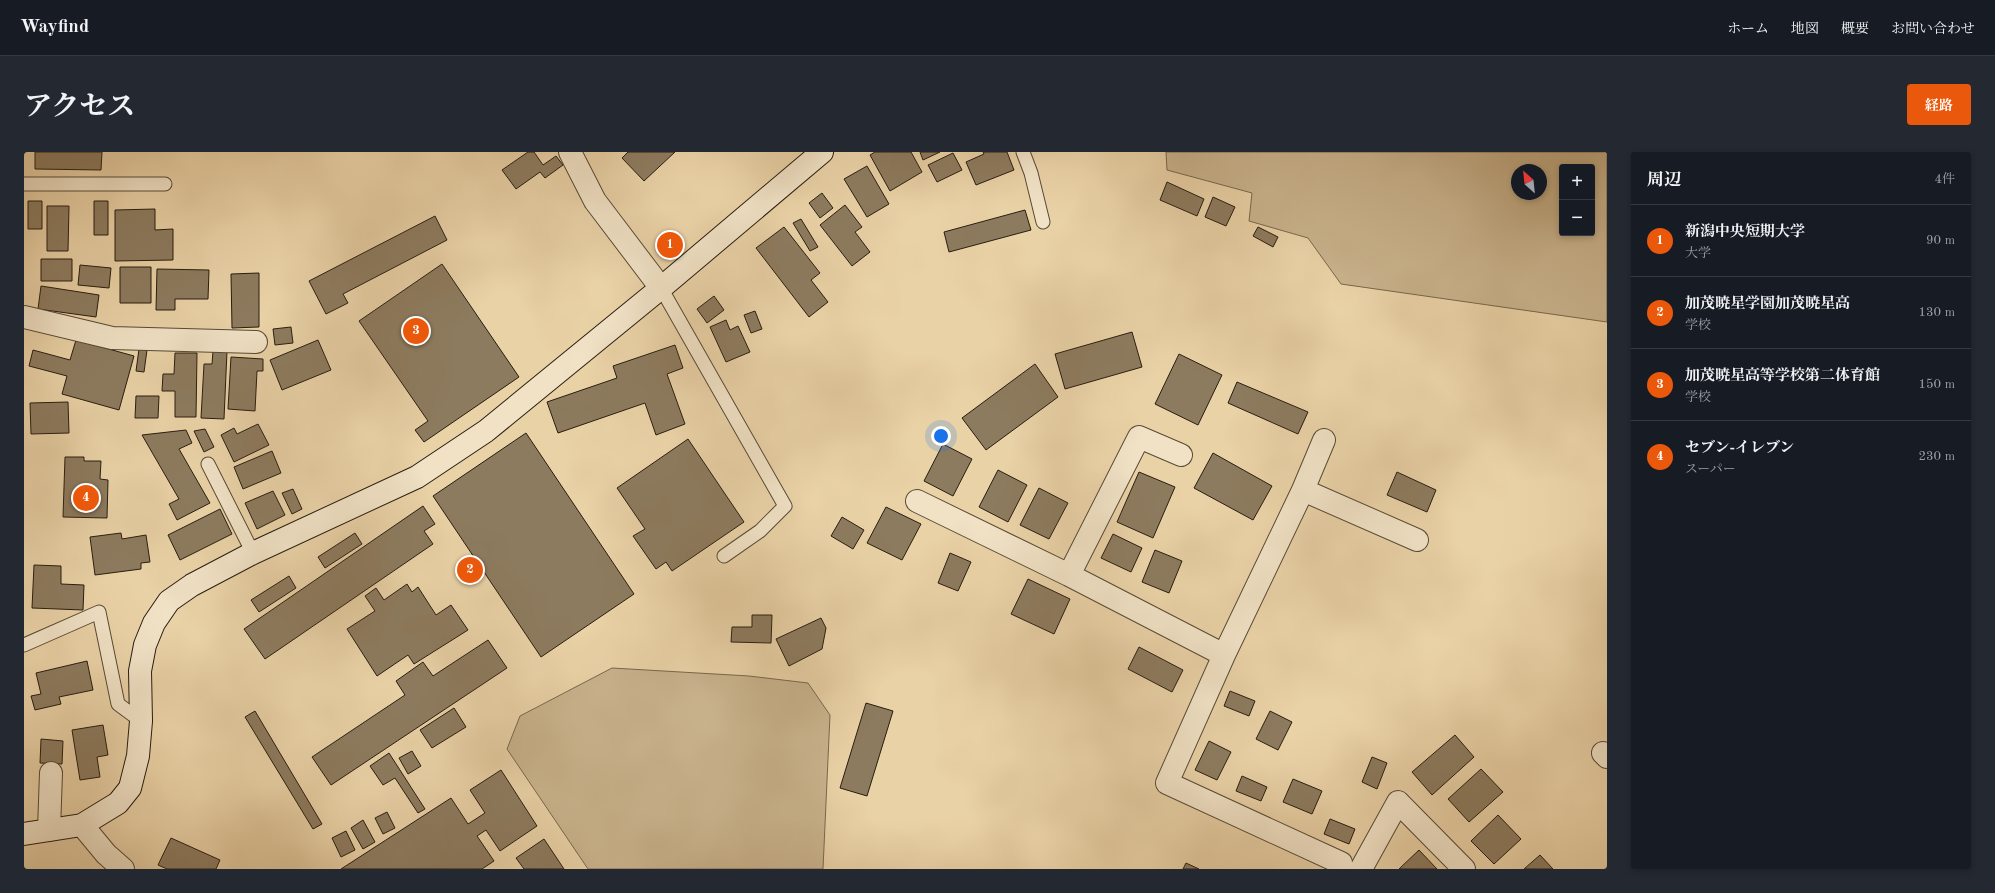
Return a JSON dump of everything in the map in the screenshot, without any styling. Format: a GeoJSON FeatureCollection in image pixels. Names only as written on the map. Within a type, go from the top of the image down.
{"type":"FeatureCollection","features":[{"type":"Feature","properties":{"kind":"street"},"geometry":{"type":"LineString","coordinates":[[570,152],[595,201],[661,288]]}},
{"type":"Feature","properties":{"kind":"street"},"geometry":{"type":"LineString","coordinates":[[24,834],[82,825],[118,803],[130,788],[138,756],[141,720],[140,671],[144,645],[154,623],[169,602],[192,585],[253,553],[417,477],[486,432],[661,288],[822,152]]}},
{"type":"Feature","properties":{"kind":"street"},"geometry":{"type":"LineString","coordinates":[[24,317],[112,338],[256,342]]}},
{"type":"Feature","properties":{"kind":"street"},"geometry":{"type":"LineString","coordinates":[[1069,575],[1139,437],[1181,456]]}},
{"type":"Feature","properties":{"kind":"street"},"geometry":{"type":"LineString","coordinates":[[1324,440],[1303,490],[1224,655],[1167,783],[1341,863],[1342,869]]}},
{"type":"Feature","properties":{"kind":"street"},"geometry":{"type":"LineString","coordinates":[[1303,490],[1417,540]]}},
{"type":"Feature","properties":{"kind":"street"},"geometry":{"type":"LineString","coordinates":[[917,501],[1069,575],[1224,655]]}},
{"type":"Feature","properties":{"kind":"street"},"geometry":{"type":"LineString","coordinates":[[49,830],[51,774]]}},
{"type":"Feature","properties":{"kind":"street"},"geometry":{"type":"LineString","coordinates":[[1361,869],[1398,802],[1464,869]]}},
{"type":"Feature","properties":{"kind":"street"},"geometry":{"type":"LineString","coordinates":[[82,825],[106,854],[122,869]]}},
{"type":"Feature","properties":{"kind":"lane"},"geometry":{"type":"LineString","coordinates":[[1023,152],[1031,173],[1043,222]]}},
{"type":"Feature","properties":{"kind":"lane"},"geometry":{"type":"LineString","coordinates":[[24,184],[165,184]]}},
{"type":"Feature","properties":{"kind":"lane"},"geometry":{"type":"LineString","coordinates":[[661,288],[785,506],[760,531],[724,556]]}},
{"type":"Feature","properties":{"kind":"lane"},"geometry":{"type":"LineString","coordinates":[[208,464],[253,553]]}},
{"type":"Feature","properties":{"kind":"lane"},"geometry":{"type":"LineString","coordinates":[[24,645],[99,612],[118,704],[141,720]]}},
{"type":"Feature","properties":{"kind":"shaded area"},"geometry":{"type":"Polygon","coordinates":[[[1166,152],[1607,152],[1607,322],[1341,284],[1308,238],[1249,221],[1252,193],[1167,170],[1166,152]]]}},
{"type":"Feature","properties":{"kind":"shaded area"},"geometry":{"type":"Polygon","coordinates":[[[612,668],[749,676],[808,683],[830,715],[823,869],[588,869],[507,749],[520,716],[612,668]]]}},
{"type":"Feature","properties":{"kind":"building"},"geometry":{"type":"Polygon","coordinates":[[[35,152],[102,152],[101,170],[35,169],[35,152]]]}},
{"type":"Feature","properties":{"kind":"building"},"geometry":{"type":"Polygon","coordinates":[[[528,152],[534,152],[543,165],[556,156],[563,165],[545,178],[540,172],[516,189],[502,170],[528,152]]]}},
{"type":"Feature","properties":{"kind":"building"},"geometry":{"type":"Polygon","coordinates":[[[628,152],[675,152],[644,181],[622,158],[628,152]]]}},
{"type":"Feature","properties":{"kind":"building"},"geometry":{"type":"Polygon","coordinates":[[[875,152],[911,152],[922,172],[890,191],[870,155],[875,152]]]}},
{"type":"Feature","properties":{"kind":"building"},"geometry":{"type":"Polygon","coordinates":[[[920,152],[940,152],[923,160],[920,152]]]}},
{"type":"Feature","properties":{"kind":"building"},"geometry":{"type":"Polygon","coordinates":[[[983,152],[1007,152],[1014,170],[976,185],[966,162],[984,154],[983,152]]]}},
{"type":"Feature","properties":{"kind":"building"},"geometry":{"type":"Polygon","coordinates":[[[953,153],[962,170],[937,182],[928,165],[953,153]]]}},
{"type":"Feature","properties":{"kind":"building"},"geometry":{"type":"Polygon","coordinates":[[[867,166],[889,204],[867,217],[844,179],[867,166]]]}},
{"type":"Feature","properties":{"kind":"building"},"geometry":{"type":"Polygon","coordinates":[[[1167,182],[1204,199],[1197,216],[1160,200],[1167,182]]]}},
{"type":"Feature","properties":{"kind":"building"},"geometry":{"type":"Polygon","coordinates":[[[822,193],[833,208],[820,218],[809,203],[822,193]]]}},
{"type":"Feature","properties":{"kind":"building"},"geometry":{"type":"Polygon","coordinates":[[[1213,197],[1235,207],[1226,226],[1205,217],[1213,197]]]}},
{"type":"Feature","properties":{"kind":"building"},"geometry":{"type":"Polygon","coordinates":[[[28,201],[42,201],[42,229],[28,229],[28,201]]]}},
{"type":"Feature","properties":{"kind":"building"},"geometry":{"type":"Polygon","coordinates":[[[94,201],[108,201],[108,235],[94,235],[94,201]]]}},
{"type":"Feature","properties":{"kind":"building"},"geometry":{"type":"Polygon","coordinates":[[[845,205],[862,227],[855,232],[870,252],[852,266],[820,225],[845,205]]]}},
{"type":"Feature","properties":{"kind":"building"},"geometry":{"type":"Polygon","coordinates":[[[47,206],[69,206],[68,251],[47,251],[47,206]]]}},
{"type":"Feature","properties":{"kind":"building"},"geometry":{"type":"Polygon","coordinates":[[[155,209],[155,230],[173,229],[173,260],[115,261],[115,210],[155,209]]]}},
{"type":"Feature","properties":{"kind":"building"},"geometry":{"type":"Polygon","coordinates":[[[1025,210],[1031,230],[949,252],[944,232],[1025,210]]]}},
{"type":"Feature","properties":{"kind":"building"},"geometry":{"type":"Polygon","coordinates":[[[435,216],[447,240],[343,294],[348,303],[326,314],[309,281],[435,216]]]}},
{"type":"Feature","properties":{"kind":"building"},"geometry":{"type":"Polygon","coordinates":[[[801,219],[818,247],[810,251],[793,223],[801,219]]]}},
{"type":"Feature","properties":{"kind":"building"},"geometry":{"type":"Polygon","coordinates":[[[784,227],[820,273],[811,280],[828,302],[809,317],[756,248],[784,227]]]}},
{"type":"Feature","properties":{"kind":"building"},"geometry":{"type":"Polygon","coordinates":[[[1258,227],[1278,237],[1273,247],[1253,236],[1258,227]]]}},
{"type":"Feature","properties":{"kind":"building"},"geometry":{"type":"Polygon","coordinates":[[[41,259],[72,259],[72,281],[41,281],[41,259]]]}},
{"type":"Feature","properties":{"kind":"building"},"geometry":{"type":"Polygon","coordinates":[[[442,264],[519,377],[424,442],[415,430],[428,421],[359,321],[442,264]]]}},
{"type":"Feature","properties":{"kind":"building"},"geometry":{"type":"Polygon","coordinates":[[[80,265],[111,268],[109,288],[78,285],[80,265]]]}},
{"type":"Feature","properties":{"kind":"building"},"geometry":{"type":"Polygon","coordinates":[[[120,267],[151,267],[151,303],[120,303],[120,267]]]}},
{"type":"Feature","properties":{"kind":"building"},"geometry":{"type":"Polygon","coordinates":[[[157,269],[209,270],[208,299],[175,299],[175,310],[156,310],[157,269]]]}},
{"type":"Feature","properties":{"kind":"building"},"geometry":{"type":"Polygon","coordinates":[[[259,273],[259,327],[232,328],[231,274],[259,273]]]}},
{"type":"Feature","properties":{"kind":"building"},"geometry":{"type":"Polygon","coordinates":[[[41,286],[99,295],[96,317],[38,309],[41,286]]]}},
{"type":"Feature","properties":{"kind":"building"},"geometry":{"type":"Polygon","coordinates":[[[714,296],[724,310],[707,323],[697,309],[714,296]]]}},
{"type":"Feature","properties":{"kind":"building"},"geometry":{"type":"Polygon","coordinates":[[[755,311],[762,329],[751,333],[744,315],[755,311]]]}},
{"type":"Feature","properties":{"kind":"building"},"geometry":{"type":"Polygon","coordinates":[[[726,320],[730,330],[738,326],[750,352],[726,362],[710,327],[726,320]]]}},
{"type":"Feature","properties":{"kind":"building"},"geometry":{"type":"Polygon","coordinates":[[[291,327],[293,343],[275,345],[273,329],[291,327]]]}},
{"type":"Feature","properties":{"kind":"building"},"geometry":{"type":"Polygon","coordinates":[[[1132,332],[1142,367],[1065,389],[1055,354],[1132,332]]]}},
{"type":"Feature","properties":{"kind":"building"},"geometry":{"type":"Polygon","coordinates":[[[76,340],[134,356],[119,410],[62,394],[67,376],[29,366],[33,350],[70,360],[76,340]]]}},
{"type":"Feature","properties":{"kind":"building"},"geometry":{"type":"Polygon","coordinates":[[[318,340],[331,370],[282,390],[270,360],[318,340]]]}},
{"type":"Feature","properties":{"kind":"building"},"geometry":{"type":"Polygon","coordinates":[[[675,345],[683,368],[667,374],[685,424],[656,435],[645,403],[558,433],[547,402],[617,378],[613,366],[675,345]]]}},
{"type":"Feature","properties":{"kind":"building"},"geometry":{"type":"Polygon","coordinates":[[[139,349],[147,350],[144,372],[136,371],[139,349]]]}},
{"type":"Feature","properties":{"kind":"building"},"geometry":{"type":"Polygon","coordinates":[[[213,351],[227,351],[224,419],[201,418],[204,364],[212,364],[213,351]]]}},
{"type":"Feature","properties":{"kind":"building"},"geometry":{"type":"Polygon","coordinates":[[[175,353],[197,353],[196,417],[175,417],[175,391],[162,391],[163,374],[174,374],[175,353]]]}},
{"type":"Feature","properties":{"kind":"building"},"geometry":{"type":"Polygon","coordinates":[[[1179,354],[1222,375],[1198,425],[1155,404],[1179,354]]]}},
{"type":"Feature","properties":{"kind":"building"},"geometry":{"type":"Polygon","coordinates":[[[231,357],[263,359],[263,371],[257,371],[255,411],[228,409],[231,357]]]}},
{"type":"Feature","properties":{"kind":"building"},"geometry":{"type":"Polygon","coordinates":[[[1035,364],[1058,397],[986,450],[962,418],[1035,364]]]}},
{"type":"Feature","properties":{"kind":"building"},"geometry":{"type":"Polygon","coordinates":[[[1237,382],[1308,412],[1298,434],[1228,403],[1237,382]]]}},
{"type":"Feature","properties":{"kind":"building"},"geometry":{"type":"Polygon","coordinates":[[[136,396],[159,396],[158,418],[135,418],[136,396]]]}},
{"type":"Feature","properties":{"kind":"building"},"geometry":{"type":"Polygon","coordinates":[[[68,402],[69,433],[31,434],[30,403],[68,402]]]}},
{"type":"Feature","properties":{"kind":"building"},"geometry":{"type":"Polygon","coordinates":[[[258,424],[269,445],[234,462],[221,435],[234,428],[237,434],[258,424]]]}},
{"type":"Feature","properties":{"kind":"building"},"geometry":{"type":"Polygon","coordinates":[[[205,429],[214,447],[204,452],[194,431],[205,429]]]}},
{"type":"Feature","properties":{"kind":"building"},"geometry":{"type":"Polygon","coordinates":[[[186,430],[192,443],[179,449],[210,503],[177,520],[169,504],[179,499],[142,435],[186,430]]]}},
{"type":"Feature","properties":{"kind":"building"},"geometry":{"type":"Polygon","coordinates":[[[526,433],[634,594],[541,657],[433,496],[526,433]]]}},
{"type":"Feature","properties":{"kind":"building"},"geometry":{"type":"Polygon","coordinates":[[[688,439],[744,522],[672,571],[666,562],[656,569],[633,536],[645,529],[617,488],[688,439]]]}},
{"type":"Feature","properties":{"kind":"building"},"geometry":{"type":"Polygon","coordinates":[[[943,444],[972,459],[953,496],[924,481],[943,444]]]}},
{"type":"Feature","properties":{"kind":"building"},"geometry":{"type":"Polygon","coordinates":[[[272,451],[281,473],[243,489],[234,467],[272,451]]]}},
{"type":"Feature","properties":{"kind":"building"},"geometry":{"type":"Polygon","coordinates":[[[1213,453],[1272,486],[1253,520],[1194,488],[1213,453]]]}},
{"type":"Feature","properties":{"kind":"building"},"geometry":{"type":"Polygon","coordinates":[[[65,457],[84,457],[84,461],[101,461],[100,479],[108,480],[107,518],[63,517],[65,457]]]}},
{"type":"Feature","properties":{"kind":"building"},"geometry":{"type":"Polygon","coordinates":[[[998,470],[1027,485],[1008,522],[979,507],[998,470]]]}},
{"type":"Feature","properties":{"kind":"building"},"geometry":{"type":"Polygon","coordinates":[[[1139,472],[1175,487],[1153,538],[1117,522],[1139,472]]]}},
{"type":"Feature","properties":{"kind":"building"},"geometry":{"type":"Polygon","coordinates":[[[1397,472],[1436,490],[1427,512],[1387,495],[1397,472]]]}},
{"type":"Feature","properties":{"kind":"building"},"geometry":{"type":"Polygon","coordinates":[[[1039,488],[1068,503],[1049,539],[1020,525],[1039,488]]]}},
{"type":"Feature","properties":{"kind":"building"},"geometry":{"type":"Polygon","coordinates":[[[293,489],[302,509],[292,514],[282,493],[293,489]]]}},
{"type":"Feature","properties":{"kind":"building"},"geometry":{"type":"Polygon","coordinates":[[[273,491],[285,515],[257,529],[245,503],[273,491]]]}},
{"type":"Feature","properties":{"kind":"building"},"geometry":{"type":"Polygon","coordinates":[[[423,506],[435,524],[424,531],[433,544],[265,659],[244,629],[423,506]]]}},
{"type":"Feature","properties":{"kind":"building"},"geometry":{"type":"Polygon","coordinates":[[[886,507],[921,524],[902,560],[867,543],[886,507]]]}},
{"type":"Feature","properties":{"kind":"building"},"geometry":{"type":"Polygon","coordinates":[[[220,509],[232,534],[180,560],[168,535],[220,509]]]}},
{"type":"Feature","properties":{"kind":"building"},"geometry":{"type":"Polygon","coordinates":[[[842,517],[864,530],[853,549],[831,536],[842,517]]]}},
{"type":"Feature","properties":{"kind":"building"},"geometry":{"type":"Polygon","coordinates":[[[121,533],[122,539],[146,535],[150,562],[141,563],[141,569],[95,575],[90,537],[121,533]]]}},
{"type":"Feature","properties":{"kind":"building"},"geometry":{"type":"Polygon","coordinates":[[[355,533],[362,544],[325,568],[318,557],[355,533]]]}},
{"type":"Feature","properties":{"kind":"building"},"geometry":{"type":"Polygon","coordinates":[[[1113,534],[1142,548],[1131,572],[1101,558],[1113,534]]]}},
{"type":"Feature","properties":{"kind":"building"},"geometry":{"type":"Polygon","coordinates":[[[1155,550],[1182,561],[1169,593],[1142,582],[1155,550]]]}},
{"type":"Feature","properties":{"kind":"building"},"geometry":{"type":"Polygon","coordinates":[[[950,553],[971,562],[958,591],[938,583],[950,553]]]}},
{"type":"Feature","properties":{"kind":"building"},"geometry":{"type":"Polygon","coordinates":[[[34,565],[61,566],[61,584],[84,585],[83,610],[32,608],[34,565]]]}},
{"type":"Feature","properties":{"kind":"building"},"geometry":{"type":"Polygon","coordinates":[[[289,576],[296,588],[259,612],[251,600],[289,576]]]}},
{"type":"Feature","properties":{"kind":"building"},"geometry":{"type":"Polygon","coordinates":[[[1028,579],[1070,599],[1054,634],[1011,614],[1028,579]]]}},
{"type":"Feature","properties":{"kind":"building"},"geometry":{"type":"Polygon","coordinates":[[[407,584],[412,592],[418,587],[436,615],[451,605],[468,630],[414,664],[408,655],[377,676],[347,629],[375,611],[365,596],[376,588],[384,600],[407,584]]]}},
{"type":"Feature","properties":{"kind":"building"},"geometry":{"type":"Polygon","coordinates":[[[752,615],[772,615],[771,643],[731,642],[732,627],[752,627],[752,615]]]}},
{"type":"Feature","properties":{"kind":"building"},"geometry":{"type":"Polygon","coordinates":[[[821,618],[826,628],[822,649],[789,666],[776,639],[821,618]]]}},
{"type":"Feature","properties":{"kind":"building"},"geometry":{"type":"Polygon","coordinates":[[[488,640],[507,668],[331,785],[312,757],[405,695],[396,681],[423,662],[433,676],[488,640]]]}},
{"type":"Feature","properties":{"kind":"building"},"geometry":{"type":"Polygon","coordinates":[[[1139,647],[1183,670],[1172,692],[1128,669],[1139,647]]]}},
{"type":"Feature","properties":{"kind":"building"},"geometry":{"type":"Polygon","coordinates":[[[87,661],[93,690],[59,697],[61,704],[35,710],[31,696],[41,694],[36,673],[87,661]]]}},
{"type":"Feature","properties":{"kind":"building"},"geometry":{"type":"Polygon","coordinates":[[[1230,691],[1255,701],[1249,716],[1224,706],[1230,691]]]}},
{"type":"Feature","properties":{"kind":"building"},"geometry":{"type":"Polygon","coordinates":[[[866,703],[893,711],[867,796],[840,788],[866,703]]]}},
{"type":"Feature","properties":{"kind":"building"},"geometry":{"type":"Polygon","coordinates":[[[454,708],[466,727],[432,748],[420,730],[454,708]]]}},
{"type":"Feature","properties":{"kind":"building"},"geometry":{"type":"Polygon","coordinates":[[[255,711],[322,824],[313,829],[245,717],[255,711]]]}},
{"type":"Feature","properties":{"kind":"building"},"geometry":{"type":"Polygon","coordinates":[[[1270,711],[1292,722],[1278,750],[1256,739],[1270,711]]]}},
{"type":"Feature","properties":{"kind":"building"},"geometry":{"type":"Polygon","coordinates":[[[103,725],[108,755],[97,757],[100,777],[80,780],[72,730],[103,725]]]}},
{"type":"Feature","properties":{"kind":"building"},"geometry":{"type":"Polygon","coordinates":[[[1455,735],[1474,757],[1432,795],[1412,772],[1455,735]]]}},
{"type":"Feature","properties":{"kind":"building"},"geometry":{"type":"Polygon","coordinates":[[[41,739],[63,741],[62,764],[40,763],[41,739]]]}},
{"type":"Feature","properties":{"kind":"building"},"geometry":{"type":"Polygon","coordinates":[[[1209,741],[1231,752],[1217,780],[1195,770],[1209,741]]]}},
{"type":"Feature","properties":{"kind":"building"},"geometry":{"type":"Polygon","coordinates":[[[412,751],[421,766],[408,774],[399,758],[412,751]]]}},
{"type":"Feature","properties":{"kind":"building"},"geometry":{"type":"Polygon","coordinates":[[[389,753],[425,809],[418,813],[395,778],[383,785],[370,766],[389,753]]]}},
{"type":"Feature","properties":{"kind":"building"},"geometry":{"type":"Polygon","coordinates":[[[1372,757],[1387,763],[1377,789],[1362,782],[1372,757]]]}},
{"type":"Feature","properties":{"kind":"building"},"geometry":{"type":"Polygon","coordinates":[[[1481,769],[1503,792],[1469,822],[1448,799],[1481,769]]]}},
{"type":"Feature","properties":{"kind":"building"},"geometry":{"type":"Polygon","coordinates":[[[501,770],[537,826],[500,851],[486,830],[477,836],[494,861],[482,869],[341,869],[451,798],[468,824],[485,813],[470,790],[501,770]]]}},
{"type":"Feature","properties":{"kind":"building"},"geometry":{"type":"Polygon","coordinates":[[[1242,776],[1267,787],[1261,801],[1236,791],[1242,776]]]}},
{"type":"Feature","properties":{"kind":"building"},"geometry":{"type":"Polygon","coordinates":[[[1293,779],[1322,791],[1312,814],[1283,802],[1293,779]]]}},
{"type":"Feature","properties":{"kind":"building"},"geometry":{"type":"Polygon","coordinates":[[[387,812],[395,828],[383,834],[375,818],[387,812]]]}},
{"type":"Feature","properties":{"kind":"building"},"geometry":{"type":"Polygon","coordinates":[[[1498,815],[1521,839],[1494,864],[1471,841],[1498,815]]]}},
{"type":"Feature","properties":{"kind":"building"},"geometry":{"type":"Polygon","coordinates":[[[1330,819],[1355,829],[1349,844],[1324,834],[1330,819]]]}},
{"type":"Feature","properties":{"kind":"building"},"geometry":{"type":"Polygon","coordinates":[[[363,820],[375,842],[363,849],[351,828],[363,820]]]}},
{"type":"Feature","properties":{"kind":"building"},"geometry":{"type":"Polygon","coordinates":[[[346,831],[355,850],[341,857],[332,838],[346,831]]]}},
{"type":"Feature","properties":{"kind":"building"},"geometry":{"type":"Polygon","coordinates":[[[171,838],[220,860],[216,869],[167,869],[158,865],[171,838]]]}},
{"type":"Feature","properties":{"kind":"building"},"geometry":{"type":"Polygon","coordinates":[[[544,839],[564,869],[524,869],[516,858],[544,839]]]}},
{"type":"Feature","properties":{"kind":"building"},"geometry":{"type":"Polygon","coordinates":[[[1419,850],[1437,869],[1399,869],[1419,850]]]}},
{"type":"Feature","properties":{"kind":"building"},"geometry":{"type":"Polygon","coordinates":[[[1540,855],[1553,869],[1524,869],[1540,855]]]}},
{"type":"Feature","properties":{"kind":"building"},"geometry":{"type":"Polygon","coordinates":[[[1186,863],[1199,869],[1183,869],[1186,863]]]}},
{"type":"Feature","properties":{"kind":"place","name":"新潟中央短期大学"},"geometry":{"type":"Point","coordinates":[670,245]}},
{"type":"Feature","properties":{"kind":"place","name":"加茂暁星高等学校第二体育館"},"geometry":{"type":"Point","coordinates":[416,331]}},
{"type":"Feature","properties":{"kind":"place","name":"セブン-イレブン"},"geometry":{"type":"Point","coordinates":[86,498]}},
{"type":"Feature","properties":{"kind":"place","name":"加茂暁星学園加茂暁星高"},"geometry":{"type":"Point","coordinates":[470,570]}}]}
